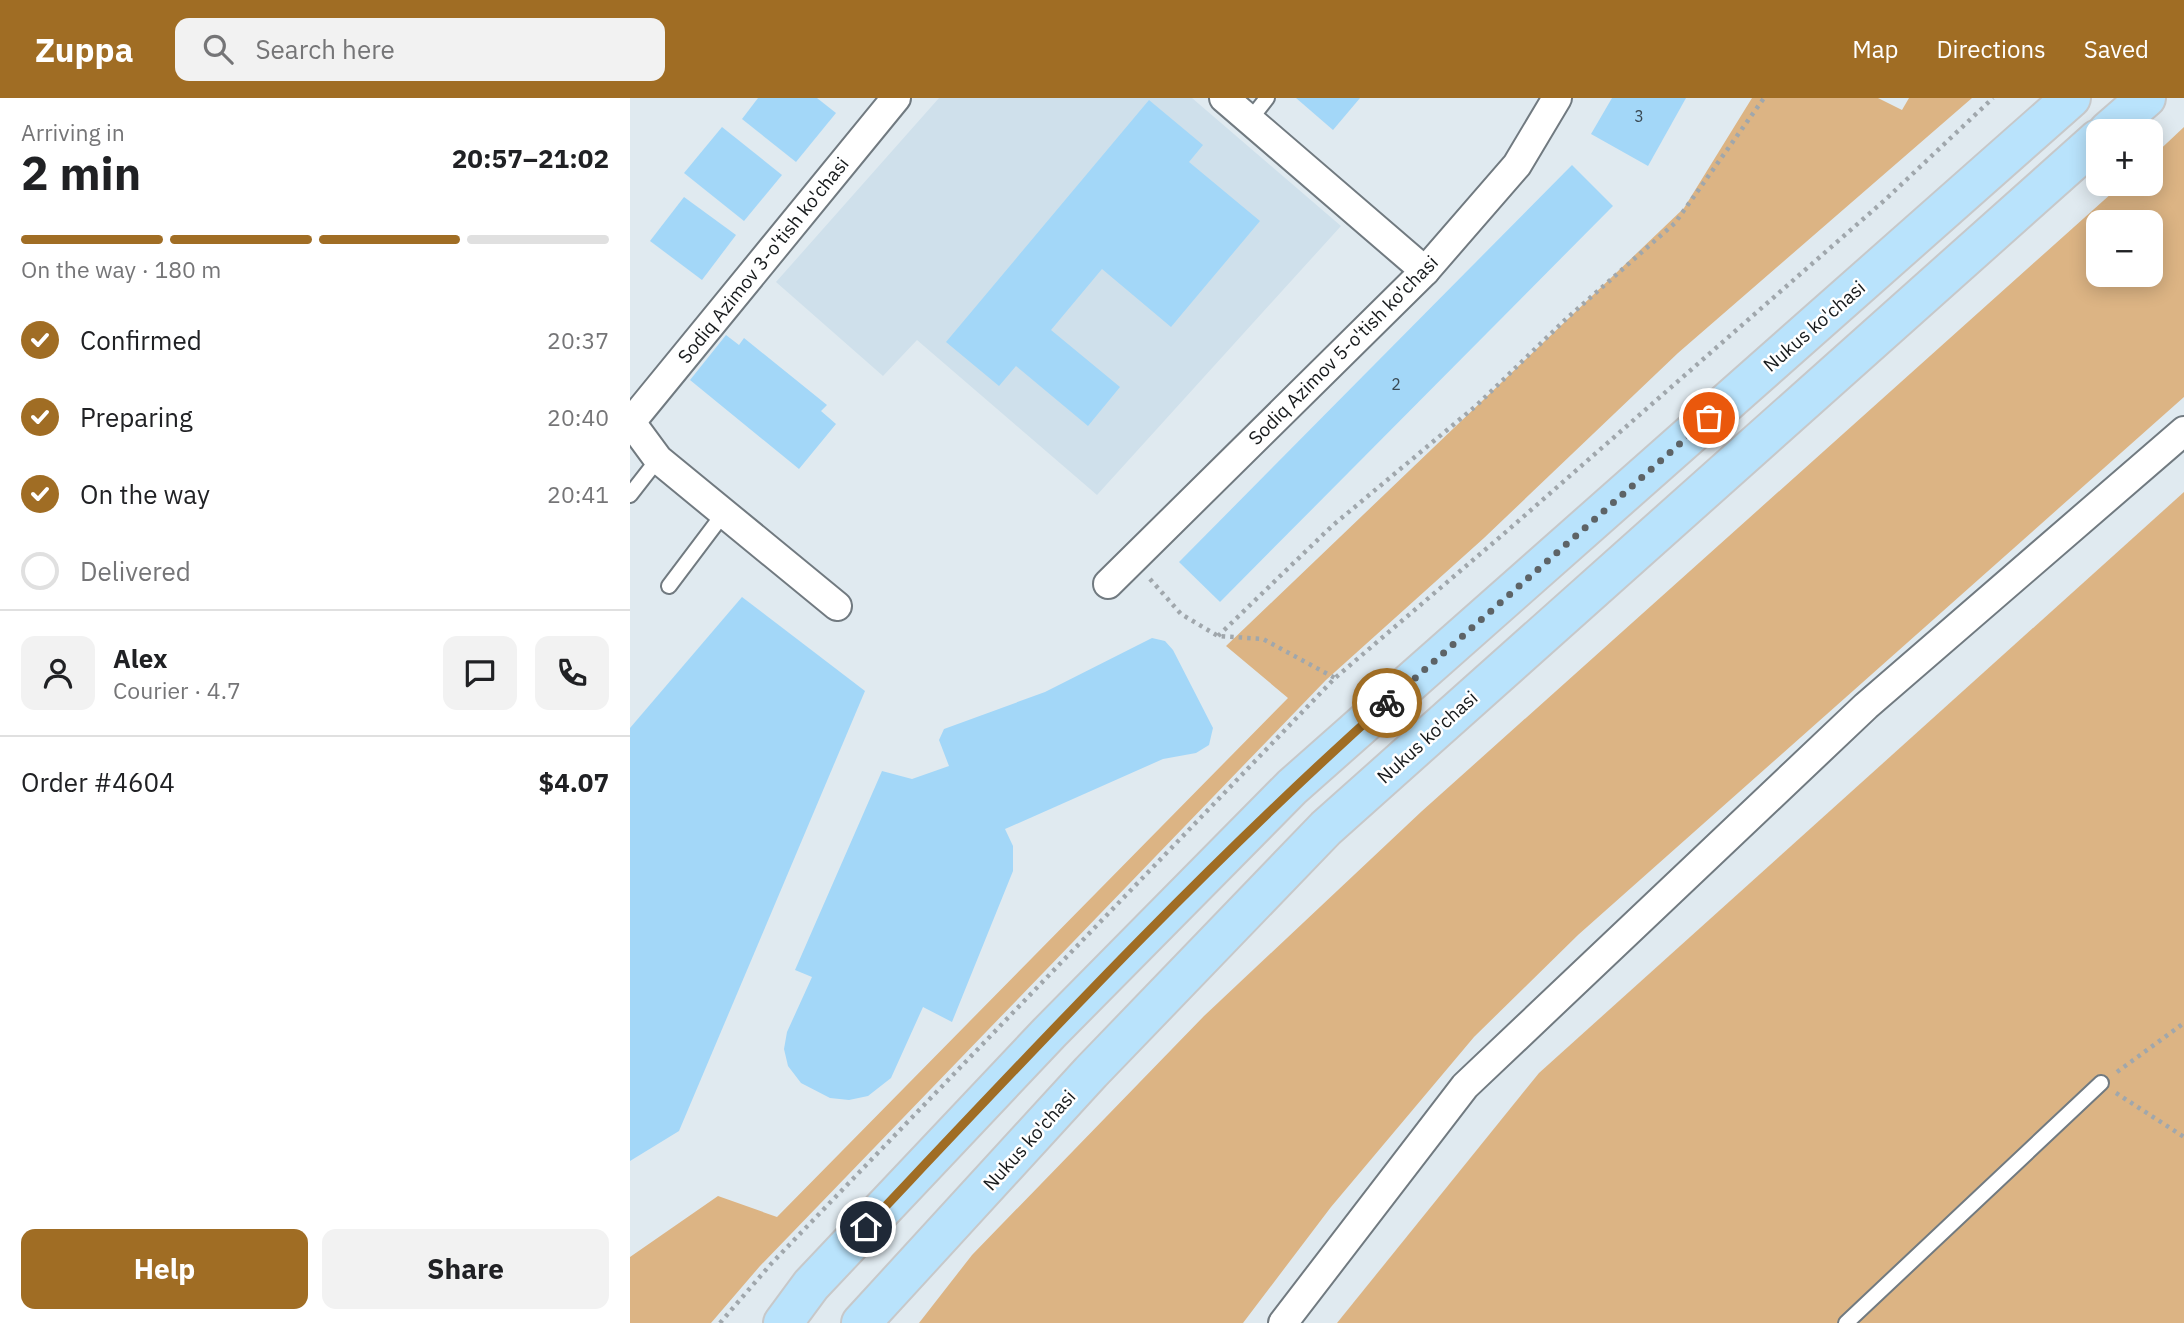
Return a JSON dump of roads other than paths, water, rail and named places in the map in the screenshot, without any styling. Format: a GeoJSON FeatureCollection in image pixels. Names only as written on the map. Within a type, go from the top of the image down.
{"type":"FeatureCollection","features":[{"type":"Feature","properties":{"kind":"main road","name":"Nukus ko'chasi"},"geometry":{"type":"LineString","coordinates":[[783,1323],[811,1285],[1049,1033],[1292,788],[2071,98]]}},
{"type":"Feature","properties":{"kind":"main road"},"geometry":{"type":"LineString","coordinates":[[2122,119],[2146,98]]}},
{"type":"Feature","properties":{"kind":"main road","name":"Nukus ko'chasi"},"geometry":{"type":"LineString","coordinates":[[861,1323],[1091,1072],[1326,828],[2086,150]]}},
{"type":"Feature","properties":{"kind":"main road"},"geometry":{"type":"LineString","coordinates":[[2001,160],[1999,174],[2004,187],[2018,194],[2034,195]]}},
{"type":"Feature","properties":{"kind":"street","name":"Sodiq Azimov 3-o'tish ko'chasi"},"geometry":{"type":"LineString","coordinates":[[631,422],[896,98]]}},
{"type":"Feature","properties":{"kind":"street"},"geometry":{"type":"LineString","coordinates":[[1224,98],[1425,271]]}},
{"type":"Feature","properties":{"kind":"street","name":"Sodiq Azimov 5-o'tish ko'chasi"},"geometry":{"type":"LineString","coordinates":[[1108,584],[1131,558],[1425,271],[1517,165],[1557,98]]}},
{"type":"Feature","properties":{"kind":"street"},"geometry":{"type":"LineString","coordinates":[[631,422],[658,459],[837,606]]}},
{"type":"Feature","properties":{"kind":"street"},"geometry":{"type":"LineString","coordinates":[[1283,1323],[1465,1086],[1866,706],[2184,431]]}},
{"type":"Feature","properties":{"kind":"lane"},"geometry":{"type":"LineString","coordinates":[[1250,121],[1267,98]]}},
{"type":"Feature","properties":{"kind":"lane"},"geometry":{"type":"LineString","coordinates":[[630,495],[658,459]]}},
{"type":"Feature","properties":{"kind":"lane"},"geometry":{"type":"LineString","coordinates":[[669,586],[724,513]]}},
{"type":"Feature","properties":{"kind":"lane"},"geometry":{"type":"LineString","coordinates":[[1846,1323],[2101,1083]]}}]}
